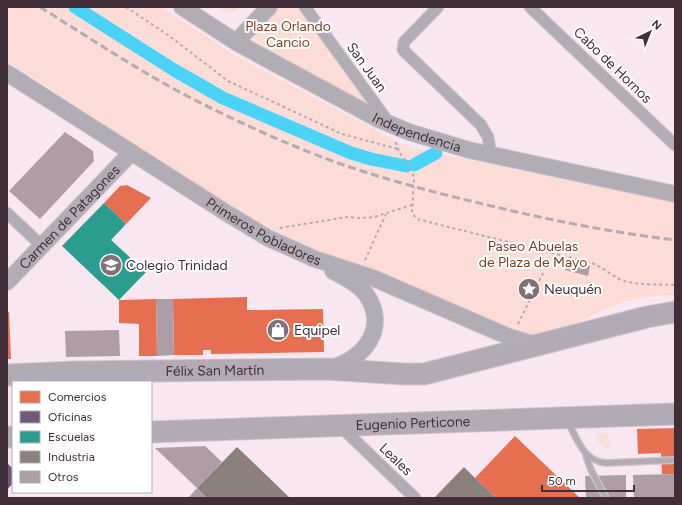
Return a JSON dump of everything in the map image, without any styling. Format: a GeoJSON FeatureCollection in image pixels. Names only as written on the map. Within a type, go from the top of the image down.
{"type":"FeatureCollection","features":[{"type":"Feature","properties":{"kind":"highway","name":"Félix San Martín"},"geometry":{"type":"LineString","coordinates":[[7,375],[75,372],[326,369],[424,374],[647,317],[675,312]]}},
{"type":"Feature","properties":{"kind":"highway","name":"Eugenio Perticone"},"geometry":{"type":"LineString","coordinates":[[152,432],[675,414]]}},
{"type":"Feature","properties":{"kind":"main road","name":"Independencia"},"geometry":{"type":"LineString","coordinates":[[182,7],[236,42],[390,125],[448,145],[675,194]]}},
{"type":"Feature","properties":{"kind":"main road"},"geometry":{"type":"LineString","coordinates":[[236,42],[269,7]]}},
{"type":"Feature","properties":{"kind":"main road","name":"Primeros Pobladores"},"geometry":{"type":"LineString","coordinates":[[7,73],[131,153],[268,238],[315,259],[373,278],[518,340],[542,345]]}},
{"type":"Feature","properties":{"kind":"main road","name":"Carmen de Patagones"},"geometry":{"type":"LineString","coordinates":[[7,282],[131,153]]}},
{"type":"Feature","properties":{"kind":"main road","name":"Félix San Martín"},"geometry":{"type":"LineString","coordinates":[[315,259],[360,287],[370,301],[375,320],[375,329],[372,338],[363,350],[348,361],[326,369]]}},
{"type":"Feature","properties":{"kind":"street","name":"San Juan"},"geometry":{"type":"LineString","coordinates":[[305,7],[390,125]]}},
{"type":"Feature","properties":{"kind":"street"},"geometry":{"type":"LineString","coordinates":[[438,7],[404,42],[402,46],[403,50],[481,126],[488,137],[491,155]]}},
{"type":"Feature","properties":{"kind":"street","name":"Cabo de Hornos"},"geometry":{"type":"LineString","coordinates":[[530,7],[675,145]]}},
{"type":"Feature","properties":{"kind":"street"},"geometry":{"type":"LineString","coordinates":[[7,213],[42,246]]}},
{"type":"Feature","properties":{"kind":"street","name":"Leales"},"geometry":{"type":"LineString","coordinates":[[340,426],[414,498]]}},
{"type":"Feature","properties":{"kind":"lane"},"geometry":{"type":"LineString","coordinates":[[566,418],[606,498]]}},
{"type":"Feature","properties":{"kind":"lane"},"geometry":{"type":"LineString","coordinates":[[584,452],[593,460],[606,463],[675,460]]}},
{"type":"Feature","properties":{"kind":"path"},"geometry":{"type":"LineString","coordinates":[[126,7],[168,35],[228,81],[342,134],[398,149],[413,173],[412,212],[414,217],[422,222],[592,263],[602,267],[615,277],[626,281],[675,285]]}},
{"type":"Feature","properties":{"kind":"path"},"geometry":{"type":"LineString","coordinates":[[282,232],[277,229],[347,217],[367,218],[386,214],[412,205]]}},
{"type":"Feature","properties":{"kind":"path"},"geometry":{"type":"LineString","coordinates":[[363,266],[386,214]]}},
{"type":"Feature","properties":{"kind":"path"},"geometry":{"type":"LineString","coordinates":[[516,330],[544,271]]}},
{"type":"Feature","properties":{"kind":"green space","name":"Paseo Abuelas de Plaza de Mayo"},"geometry":{"type":"Polygon","coordinates":[[[7,7],[161,7],[238,57],[400,143],[417,149],[675,203],[675,295],[643,297],[623,302],[558,332],[536,337],[512,332],[306,245],[267,226],[208,191],[7,61],[7,7]]]}},
{"type":"Feature","properties":{"kind":"green space"},"geometry":{"type":"Polygon","coordinates":[[[217,7],[240,7],[237,10],[226,13],[217,7]]]}},
{"type":"Feature","properties":{"kind":"green space","name":"Plaza Orlando Cancio"},"geometry":{"type":"Polygon","coordinates":[[[281,7],[298,7],[369,107],[279,57],[256,42],[254,38],[255,34],[281,7]]]}},
{"type":"Feature","properties":{"kind":"green space"},"geometry":{"type":"Polygon","coordinates":[[[608,433],[610,448],[603,447],[598,442],[596,434],[608,433]]]}},
{"type":"Feature","properties":{"kind":"building: Comercios"},"geometry":{"type":"Polygon","coordinates":[[[127,185],[151,198],[126,224],[104,203],[120,186],[127,185]]]}},
{"type":"Feature","properties":{"kind":"building: Comercios","name":"Equipel"},"geometry":{"type":"Polygon","coordinates":[[[247,297],[247,310],[323,309],[324,352],[211,354],[211,350],[203,350],[203,355],[174,355],[173,299],[247,297]]]}},
{"type":"Feature","properties":{"kind":"building: Comercios"},"geometry":{"type":"Polygon","coordinates":[[[156,299],[157,356],[139,356],[139,324],[119,323],[119,300],[156,299]]]}},
{"type":"Feature","properties":{"kind":"building: Comercios"},"geometry":{"type":"Polygon","coordinates":[[[7,312],[9,312],[11,359],[7,359],[7,312]]]}},
{"type":"Feature","properties":{"kind":"building: Comercios"},"geometry":{"type":"Polygon","coordinates":[[[675,428],[675,474],[662,474],[661,453],[638,454],[637,429],[675,428]]]}},
{"type":"Feature","properties":{"kind":"building: Comercios"},"geometry":{"type":"Polygon","coordinates":[[[515,436],[580,498],[496,498],[475,478],[515,436]]]}},
{"type":"Feature","properties":{"kind":"building: Oficinas"},"geometry":{"type":"Polygon","coordinates":[[[7,463],[12,468],[12,484],[7,490],[7,463]]]}},
{"type":"Feature","properties":{"kind":"building: Escuelas","name":"Colegio Trinidad"},"geometry":{"type":"Polygon","coordinates":[[[104,203],[126,224],[111,240],[146,272],[119,300],[62,246],[104,203]]]}},
{"type":"Feature","properties":{"kind":"building: Industria"},"geometry":{"type":"Polygon","coordinates":[[[237,447],[290,498],[207,498],[197,488],[237,447]]]}},
{"type":"Feature","properties":{"kind":"building: Industria"},"geometry":{"type":"Polygon","coordinates":[[[464,467],[475,478],[496,498],[434,498],[464,467]]]}},
{"type":"Feature","properties":{"kind":"building: Otros"},"geometry":{"type":"Polygon","coordinates":[[[65,132],[93,151],[94,161],[40,219],[9,191],[65,132]]]}},
{"type":"Feature","properties":{"kind":"building: Otros"},"geometry":{"type":"Polygon","coordinates":[[[567,261],[590,266],[588,276],[565,270],[567,261]]]}},
{"type":"Feature","properties":{"kind":"building: Otros"},"geometry":{"type":"Polygon","coordinates":[[[156,299],[173,299],[174,355],[157,356],[156,299]]]}},
{"type":"Feature","properties":{"kind":"building: Otros"},"geometry":{"type":"Polygon","coordinates":[[[119,330],[120,356],[66,357],[65,331],[119,330]]]}},
{"type":"Feature","properties":{"kind":"building: Otros"},"geometry":{"type":"Polygon","coordinates":[[[205,446],[222,462],[197,488],[155,448],[205,446]]]}},
{"type":"Feature","properties":{"kind":"building: Otros"},"geometry":{"type":"Polygon","coordinates":[[[675,474],[675,498],[634,498],[633,475],[675,474]]]}},
{"type":"Feature","properties":{"kind":"building: Otros"},"geometry":{"type":"Polygon","coordinates":[[[626,475],[626,498],[586,498],[585,476],[626,475]]]}},
{"type":"Feature","properties":{"kind":"building: Otros"},"geometry":{"type":"Polygon","coordinates":[[[197,488],[207,498],[188,498],[197,488]]]}},
{"type":"Feature","properties":{"kind":"waterway"},"geometry":{"type":"LineString","coordinates":[[75,7],[174,70],[223,98],[351,153],[371,159],[406,166]]}},
{"type":"Feature","properties":{"kind":"waterway"},"geometry":{"type":"LineString","coordinates":[[414,165],[436,153]]}},
{"type":"Feature","properties":{"kind":"railway"},"geometry":{"type":"LineString","coordinates":[[40,7],[173,89],[228,117],[301,149],[338,163],[408,185],[503,209],[601,229],[675,240]]}},
{"type":"Feature","properties":{"kind":"place","name":"Colegio Trinidad"},"geometry":{"type":"Point","coordinates":[111,265]}},
{"type":"Feature","properties":{"kind":"place","name":"Neuquén"},"geometry":{"type":"Point","coordinates":[529,289]}},
{"type":"Feature","properties":{"kind":"place","name":"Equipel"},"geometry":{"type":"Point","coordinates":[278,330]}}]}
